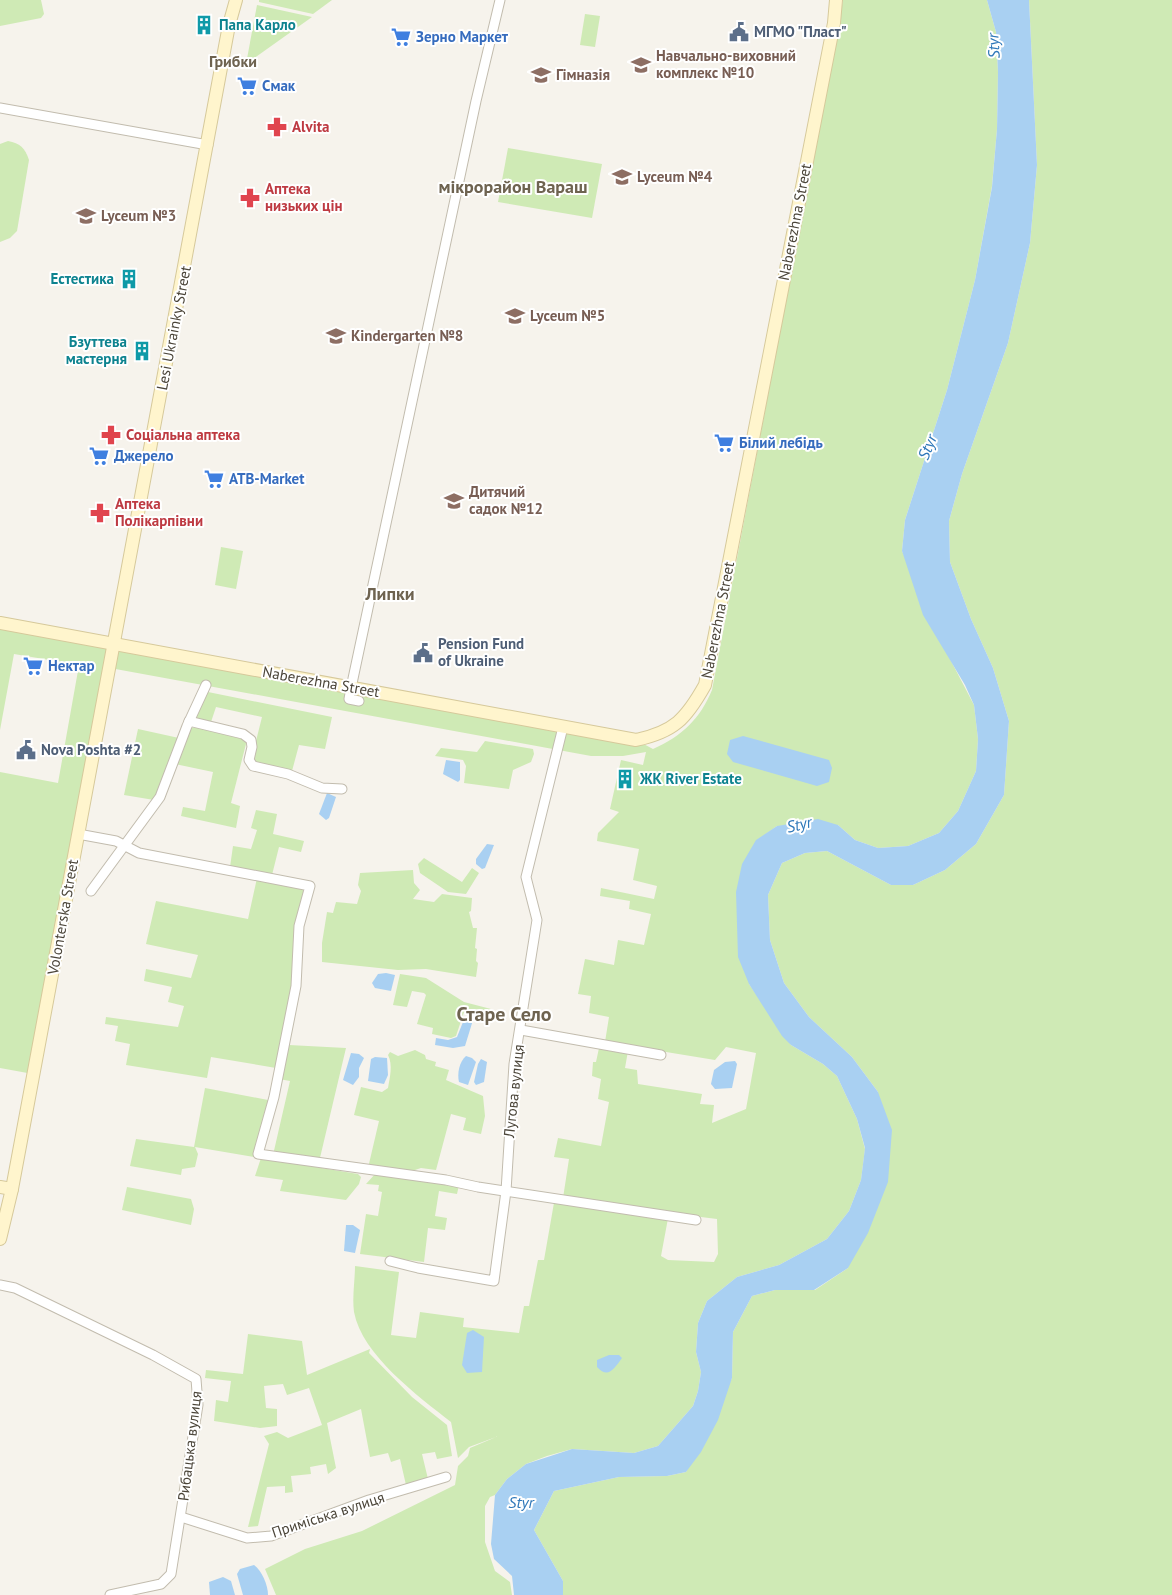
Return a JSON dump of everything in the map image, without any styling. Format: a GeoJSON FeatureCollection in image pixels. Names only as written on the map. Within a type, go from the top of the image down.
{"type":"FeatureCollection","features":[{"type":"Feature","properties":{"kind":"street"},"geometry":{"type":"LineString","coordinates":[[359,701],[349,699],[476,101],[500,0]]}},
{"type":"Feature","properties":{"kind":"street","name":"Naberezhna Street"},"geometry":{"type":"LineString","coordinates":[[0,623],[636,740],[655,736],[673,728],[692,708],[705,685],[834,23],[836,0]]}},
{"type":"Feature","properties":{"kind":"street","name":"Lesi Ukrainky Street"},"geometry":{"type":"LineString","coordinates":[[114,644],[233,4]]}},
{"type":"Feature","properties":{"kind":"street"},"geometry":{"type":"LineString","coordinates":[[0,108],[208,145]]}},
{"type":"Feature","properties":{"kind":"street","name":"Volonterska Street"},"geometry":{"type":"LineString","coordinates":[[0,1239],[6,1188],[78,834],[114,644]]}},
{"type":"Feature","properties":{"kind":"street"},"geometry":{"type":"LineString","coordinates":[[91,891],[98,884],[123,844],[160,797],[189,721],[206,685]]}},
{"type":"Feature","properties":{"kind":"street"},"geometry":{"type":"LineString","coordinates":[[189,721],[243,734],[251,740],[252,746],[249,760],[253,766],[288,774],[322,788],[342,789]]}},
{"type":"Feature","properties":{"kind":"street","name":"Лугова вулиця"},"geometry":{"type":"LineString","coordinates":[[390,1261],[494,1281],[506,1191],[514,1064],[521,1030],[537,920],[526,877],[563,727]]}},
{"type":"Feature","properties":{"kind":"street"},"geometry":{"type":"LineString","coordinates":[[78,834],[116,841],[139,853],[310,886],[299,926],[294,995],[274,1097],[258,1154],[446,1180],[696,1220]]}},
{"type":"Feature","properties":{"kind":"street"},"geometry":{"type":"LineString","coordinates":[[521,1030],[661,1055]]}},
{"type":"Feature","properties":{"kind":"street","name":"Рибацька вулиця"},"geometry":{"type":"LineString","coordinates":[[0,1285],[15,1288],[153,1355],[196,1379],[198,1405],[171,1574],[161,1584],[110,1595]]}},
{"type":"Feature","properties":{"kind":"street","name":"Приміська вулиця"},"geometry":{"type":"LineString","coordinates":[[181,1517],[247,1538],[271,1536],[369,1500],[446,1477]]}},
{"type":"Feature","properties":{"kind":"green space"},"geometry":{"type":"Polygon","coordinates":[[[0,0],[41,0],[44,14],[41,18],[0,26],[0,0]]]}},
{"type":"Feature","properties":{"kind":"green space"},"geometry":{"type":"Polygon","coordinates":[[[259,0],[332,0],[313,14],[259,2],[259,0]]]}},
{"type":"Feature","properties":{"kind":"green space"},"geometry":{"type":"Polygon","coordinates":[[[843,0],[987,0],[996,32],[998,72],[997,129],[992,186],[975,280],[947,390],[905,520],[902,551],[950,659],[974,705],[978,739],[976,771],[958,811],[939,833],[908,846],[878,848],[855,840],[838,825],[777,826],[756,841],[749,984],[791,1045],[823,1064],[837,1076],[857,1119],[865,1149],[861,1180],[849,1211],[827,1239],[779,1265],[737,1277],[707,1301],[698,1323],[696,1352],[701,1372],[693,1406],[658,1446],[634,1453],[572,1449],[547,1456],[526,1464],[507,1479],[495,1495],[490,1497],[485,1506],[485,1542],[495,1571],[510,1582],[512,1595],[276,1595],[265,1569],[305,1549],[362,1531],[455,1485],[458,1466],[468,1456],[470,1448],[496,1437],[469,1447],[458,1458],[451,1422],[393,1373],[368,1344],[359,1328],[354,1312],[355,1266],[399,1272],[391,1335],[416,1338],[420,1312],[464,1318],[463,1327],[519,1333],[524,1306],[529,1306],[538,1260],[544,1260],[555,1197],[563,1198],[569,1159],[554,1157],[558,1138],[601,1146],[609,1102],[598,1099],[601,1079],[592,1076],[593,1062],[596,1062],[599,1048],[628,1051],[625,1068],[637,1070],[638,1084],[702,1094],[700,1104],[714,1105],[712,1123],[746,1109],[756,1053],[726,1047],[715,1060],[605,1042],[609,1017],[589,1013],[591,996],[578,994],[585,959],[614,965],[618,940],[644,945],[651,914],[629,909],[630,901],[600,896],[601,888],[654,899],[657,886],[633,880],[639,849],[597,841],[598,833],[619,812],[610,809],[621,760],[643,765],[646,752],[623,756],[591,756],[110,668],[33,1074],[0,1068],[0,772],[58,783],[79,665],[14,654],[0,730],[0,623],[636,740],[653,749],[673,738],[696,718],[712,690],[843,0]],[[669,1213],[661,1256],[668,1260],[714,1262],[718,1254],[717,1219],[669,1213]]]}},
{"type":"Feature","properties":{"kind":"green space"},"geometry":{"type":"Polygon","coordinates":[[[1029,0],[1172,0],[1172,1595],[563,1595],[563,1581],[534,1530],[554,1491],[619,1477],[667,1476],[686,1472],[732,1378],[733,1332],[752,1296],[775,1290],[815,1290],[848,1268],[878,1092],[852,1057],[809,1017],[784,983],[770,940],[768,895],[782,863],[805,853],[827,851],[891,885],[913,885],[945,870],[976,844],[1004,795],[1009,721],[993,668],[971,619],[950,562],[949,521],[962,474],[1008,343],[1030,243],[1037,165],[1029,0]]]}},
{"type":"Feature","properties":{"kind":"green space"},"geometry":{"type":"Polygon","coordinates":[[[257,5],[312,17],[246,64],[257,5]]]}},
{"type":"Feature","properties":{"kind":"green space"},"geometry":{"type":"Polygon","coordinates":[[[585,14],[600,16],[595,47],[580,45],[585,14]]]}},
{"type":"Feature","properties":{"kind":"green space"},"geometry":{"type":"Polygon","coordinates":[[[8,141],[22,147],[29,160],[17,231],[10,238],[0,242],[0,144],[8,141]]]}},
{"type":"Feature","properties":{"kind":"green space"},"geometry":{"type":"Polygon","coordinates":[[[508,148],[602,164],[592,218],[498,202],[508,148]]]}},
{"type":"Feature","properties":{"kind":"green space"},"geometry":{"type":"Polygon","coordinates":[[[221,547],[243,551],[236,589],[215,585],[221,547]]]}},
{"type":"Feature","properties":{"kind":"green space"},"geometry":{"type":"Polygon","coordinates":[[[208,692],[332,717],[325,749],[299,745],[292,771],[254,762],[252,757],[262,717],[216,707],[210,725],[195,720],[208,692]]]}},
{"type":"Feature","properties":{"kind":"green space"},"geometry":{"type":"Polygon","coordinates":[[[195,727],[247,740],[231,803],[240,806],[236,828],[181,816],[183,807],[205,811],[213,772],[175,764],[191,728],[195,727]]]}},
{"type":"Feature","properties":{"kind":"green space"},"geometry":{"type":"Polygon","coordinates":[[[138,729],[179,738],[154,800],[124,795],[138,729]]]}},
{"type":"Feature","properties":{"kind":"green space"},"geometry":{"type":"Polygon","coordinates":[[[485,741],[533,749],[534,754],[531,762],[513,770],[509,789],[464,783],[466,766],[463,760],[435,756],[441,748],[477,752],[485,741]]]}},
{"type":"Feature","properties":{"kind":"green space"},"geometry":{"type":"Polygon","coordinates":[[[256,810],[277,814],[273,834],[304,841],[301,852],[279,847],[272,875],[230,867],[233,846],[251,849],[257,830],[251,828],[256,810]]]}},
{"type":"Feature","properties":{"kind":"green space"},"geometry":{"type":"Polygon","coordinates":[[[424,858],[462,882],[472,868],[479,873],[466,894],[448,892],[420,873],[418,864],[424,858]]]}},
{"type":"Feature","properties":{"kind":"green space"},"geometry":{"type":"Polygon","coordinates":[[[413,870],[414,883],[420,890],[413,899],[434,902],[442,894],[472,898],[471,911],[469,912],[473,928],[477,928],[475,948],[477,949],[476,961],[478,963],[476,977],[426,969],[398,970],[322,962],[322,943],[327,912],[333,913],[336,902],[357,904],[361,891],[358,885],[360,873],[413,870]]]}},
{"type":"Feature","properties":{"kind":"green space"},"geometry":{"type":"Polygon","coordinates":[[[257,878],[302,889],[304,892],[293,986],[276,1068],[211,1057],[207,1078],[126,1065],[130,1044],[115,1041],[118,1026],[105,1024],[106,1017],[178,1027],[184,1006],[168,1002],[172,987],[144,981],[146,969],[191,978],[198,955],[146,944],[156,901],[248,919],[257,878]]]}},
{"type":"Feature","properties":{"kind":"green space"},"geometry":{"type":"Polygon","coordinates":[[[400,974],[426,978],[464,1002],[491,1009],[489,1018],[464,1012],[456,1036],[451,1038],[432,1034],[433,1028],[417,1024],[426,995],[424,993],[412,991],[407,1007],[393,1005],[400,974]]]}},
{"type":"Feature","properties":{"kind":"green space"},"geometry":{"type":"Polygon","coordinates":[[[289,1045],[346,1048],[319,1162],[273,1155],[290,1081],[279,1079],[286,1048],[289,1045]]]}},
{"type":"Feature","properties":{"kind":"green space"},"geometry":{"type":"Polygon","coordinates":[[[415,1050],[425,1055],[426,1059],[436,1062],[435,1066],[449,1070],[446,1080],[483,1096],[485,1116],[481,1134],[463,1130],[466,1118],[451,1114],[436,1170],[421,1168],[412,1171],[368,1168],[379,1121],[354,1115],[361,1087],[382,1092],[388,1088],[391,1067],[388,1055],[390,1052],[398,1056],[415,1050]]]}},
{"type":"Feature","properties":{"kind":"green space"},"geometry":{"type":"Polygon","coordinates":[[[205,1088],[268,1100],[254,1157],[195,1147],[198,1154],[195,1167],[182,1169],[181,1175],[130,1166],[136,1139],[194,1147],[205,1088]]]}},
{"type":"Feature","properties":{"kind":"green space"},"geometry":{"type":"Polygon","coordinates":[[[261,1158],[358,1174],[361,1177],[359,1184],[346,1200],[280,1191],[283,1180],[255,1176],[261,1158]]]}},
{"type":"Feature","properties":{"kind":"green space"},"geometry":{"type":"Polygon","coordinates":[[[376,1173],[459,1185],[457,1194],[439,1191],[435,1216],[447,1218],[445,1230],[428,1228],[424,1262],[360,1254],[366,1214],[378,1216],[382,1192],[378,1191],[379,1185],[366,1184],[376,1173]]]}},
{"type":"Feature","properties":{"kind":"green space"},"geometry":{"type":"Polygon","coordinates":[[[127,1187],[191,1199],[194,1209],[191,1225],[122,1210],[127,1187]]]}},
{"type":"Feature","properties":{"kind":"green space"},"geometry":{"type":"Polygon","coordinates":[[[248,1334],[302,1341],[307,1375],[370,1349],[369,1353],[412,1397],[447,1425],[452,1456],[437,1459],[435,1452],[422,1454],[428,1479],[406,1485],[400,1459],[391,1462],[388,1453],[370,1457],[361,1409],[327,1423],[336,1468],[328,1474],[326,1464],[310,1467],[311,1474],[291,1476],[293,1492],[285,1493],[285,1486],[267,1487],[258,1526],[248,1527],[269,1444],[264,1436],[277,1432],[288,1438],[322,1425],[309,1388],[287,1395],[283,1384],[264,1386],[266,1408],[277,1409],[277,1426],[260,1428],[214,1421],[216,1400],[228,1402],[231,1381],[205,1378],[206,1370],[243,1374],[248,1334]]]}},
{"type":"Feature","properties":{"kind":"water","name":"Styr"},"geometry":{"type":"Polygon","coordinates":[[[987,0],[1029,0],[1037,165],[1030,243],[1008,343],[962,474],[949,521],[950,562],[971,619],[993,668],[1009,721],[1004,795],[976,844],[945,870],[913,885],[891,885],[827,851],[805,853],[782,863],[768,895],[770,940],[784,983],[809,1017],[852,1057],[878,1092],[892,1130],[888,1182],[868,1233],[848,1268],[814,1290],[775,1290],[752,1296],[733,1332],[732,1378],[718,1420],[701,1452],[686,1472],[667,1476],[619,1477],[554,1491],[534,1530],[563,1581],[563,1595],[514,1595],[512,1576],[494,1559],[491,1544],[495,1495],[507,1479],[526,1464],[572,1449],[634,1453],[658,1446],[693,1406],[701,1372],[696,1352],[698,1323],[707,1301],[737,1277],[779,1265],[827,1239],[849,1211],[861,1180],[865,1148],[857,1119],[837,1076],[823,1064],[791,1045],[782,1036],[749,984],[738,957],[736,892],[742,864],[756,840],[777,826],[818,819],[838,825],[855,840],[878,848],[908,846],[939,833],[958,811],[976,771],[978,739],[974,705],[965,685],[923,615],[902,551],[905,520],[947,390],[975,280],[992,187],[997,129],[998,72],[996,32],[987,0]]]}},
{"type":"Feature","properties":{"kind":"water"},"geometry":{"type":"Polygon","coordinates":[[[743,736],[829,760],[832,768],[829,782],[817,786],[733,762],[727,754],[730,740],[743,736]]]}},
{"type":"Feature","properties":{"kind":"water"},"geometry":{"type":"Polygon","coordinates":[[[446,760],[460,762],[460,780],[458,782],[443,774],[446,760]]]}},
{"type":"Feature","properties":{"kind":"water"},"geometry":{"type":"Polygon","coordinates":[[[327,793],[336,797],[329,818],[326,820],[319,814],[327,793]]]}},
{"type":"Feature","properties":{"kind":"water"},"geometry":{"type":"Polygon","coordinates":[[[487,844],[494,845],[485,868],[482,869],[476,864],[476,859],[487,844]]]}},
{"type":"Feature","properties":{"kind":"water"},"geometry":{"type":"Polygon","coordinates":[[[378,974],[395,975],[391,991],[375,988],[372,983],[378,974]]]}},
{"type":"Feature","properties":{"kind":"water"},"geometry":{"type":"Polygon","coordinates":[[[465,1017],[471,1017],[473,1020],[465,1046],[453,1048],[435,1045],[436,1038],[448,1040],[457,1037],[465,1017]]]}},
{"type":"Feature","properties":{"kind":"water"},"geometry":{"type":"Polygon","coordinates":[[[351,1053],[359,1054],[364,1058],[359,1068],[359,1077],[353,1085],[343,1080],[351,1053]]]}},
{"type":"Feature","properties":{"kind":"water"},"geometry":{"type":"Polygon","coordinates":[[[466,1056],[476,1062],[468,1085],[459,1082],[458,1079],[460,1065],[466,1056]]]}},
{"type":"Feature","properties":{"kind":"water"},"geometry":{"type":"Polygon","coordinates":[[[375,1057],[387,1058],[388,1075],[384,1084],[368,1081],[371,1059],[375,1057]]]}},
{"type":"Feature","properties":{"kind":"water"},"geometry":{"type":"Polygon","coordinates":[[[481,1059],[487,1062],[484,1082],[476,1085],[474,1082],[481,1059]]]}},
{"type":"Feature","properties":{"kind":"water"},"geometry":{"type":"Polygon","coordinates":[[[735,1061],[737,1064],[732,1088],[715,1089],[711,1084],[714,1070],[725,1062],[735,1061]]]}},
{"type":"Feature","properties":{"kind":"water"},"geometry":{"type":"Polygon","coordinates":[[[346,1225],[353,1225],[360,1230],[355,1253],[344,1251],[346,1225]]]}},
{"type":"Feature","properties":{"kind":"water"},"geometry":{"type":"Polygon","coordinates":[[[473,1330],[484,1337],[482,1372],[467,1373],[462,1365],[467,1333],[473,1330]]]}},
{"type":"Feature","properties":{"kind":"water"},"geometry":{"type":"Polygon","coordinates":[[[609,1355],[619,1355],[622,1358],[611,1371],[601,1371],[597,1367],[597,1360],[609,1355]]]}},
{"type":"Feature","properties":{"kind":"water"},"geometry":{"type":"Polygon","coordinates":[[[254,1565],[264,1578],[268,1595],[243,1595],[237,1574],[240,1569],[254,1565]]]}},
{"type":"Feature","properties":{"kind":"water"},"geometry":{"type":"Polygon","coordinates":[[[223,1577],[231,1581],[235,1595],[210,1595],[209,1582],[223,1577]]]}},
{"type":"Feature","properties":{"kind":"place","name":"Папа Карло"},"geometry":{"type":"Point","coordinates":[204,25]}},
{"type":"Feature","properties":{"kind":"place","name":"МГМО \"Пласт\""},"geometry":{"type":"Point","coordinates":[739,32]}},
{"type":"Feature","properties":{"kind":"place","name":"Зерно Маркет"},"geometry":{"type":"Point","coordinates":[401,37]}},
{"type":"Feature","properties":{"kind":"place","name":"Навчально-виховний комплекс №10"},"geometry":{"type":"Point","coordinates":[641,65]}},
{"type":"Feature","properties":{"kind":"place","name":"Гімназія"},"geometry":{"type":"Point","coordinates":[541,75]}},
{"type":"Feature","properties":{"kind":"place","name":"Смак"},"geometry":{"type":"Point","coordinates":[247,86]}},
{"type":"Feature","properties":{"kind":"place","name":"Alvita"},"geometry":{"type":"Point","coordinates":[277,127]}},
{"type":"Feature","properties":{"kind":"place","name":"Lyceum №4"},"geometry":{"type":"Point","coordinates":[622,177]}},
{"type":"Feature","properties":{"kind":"place","name":"Аптека низьких цін"},"geometry":{"type":"Point","coordinates":[250,198]}},
{"type":"Feature","properties":{"kind":"place","name":"Lyceum №3"},"geometry":{"type":"Point","coordinates":[86,216]}},
{"type":"Feature","properties":{"kind":"place","name":"Естестика"},"geometry":{"type":"Point","coordinates":[129,279]}},
{"type":"Feature","properties":{"kind":"place","name":"Lyceum №5"},"geometry":{"type":"Point","coordinates":[515,316]}},
{"type":"Feature","properties":{"kind":"place","name":"Kindergarten №8"},"geometry":{"type":"Point","coordinates":[336,336]}},
{"type":"Feature","properties":{"kind":"place","name":"Бзуттева мастерня"},"geometry":{"type":"Point","coordinates":[142,351]}},
{"type":"Feature","properties":{"kind":"place","name":"Соціальна аптека"},"geometry":{"type":"Point","coordinates":[111,435]}},
{"type":"Feature","properties":{"kind":"place","name":"Білий лебідь"},"geometry":{"type":"Point","coordinates":[724,443]}},
{"type":"Feature","properties":{"kind":"place","name":"Джерело"},"geometry":{"type":"Point","coordinates":[99,456]}},
{"type":"Feature","properties":{"kind":"place","name":"ATB-Market"},"geometry":{"type":"Point","coordinates":[214,479]}},
{"type":"Feature","properties":{"kind":"place","name":"Дитячий садок №12"},"geometry":{"type":"Point","coordinates":[454,501]}},
{"type":"Feature","properties":{"kind":"place","name":"Аптека Полікарпівни"},"geometry":{"type":"Point","coordinates":[100,513]}},
{"type":"Feature","properties":{"kind":"place","name":"Pension Fund of Ukraine"},"geometry":{"type":"Point","coordinates":[423,653]}},
{"type":"Feature","properties":{"kind":"place","name":"Нектар"},"geometry":{"type":"Point","coordinates":[33,666]}},
{"type":"Feature","properties":{"kind":"place","name":"Nova Poshta #2"},"geometry":{"type":"Point","coordinates":[26,750]}},
{"type":"Feature","properties":{"kind":"place","name":"ЖК River Estate"},"geometry":{"type":"Point","coordinates":[625,779]}},
{"type":"Feature","properties":{"kind":"district","name":"Грибки"},"geometry":{"type":"Point","coordinates":[233,61]}},
{"type":"Feature","properties":{"kind":"district","name":"мікрорайон Вараш"},"geometry":{"type":"Point","coordinates":[513,187]}},
{"type":"Feature","properties":{"kind":"district","name":"Липки"},"geometry":{"type":"Point","coordinates":[390,594]}},
{"type":"Feature","properties":{"kind":"district","name":"Старе Село"},"geometry":{"type":"Point","coordinates":[504,1014]}}]}
